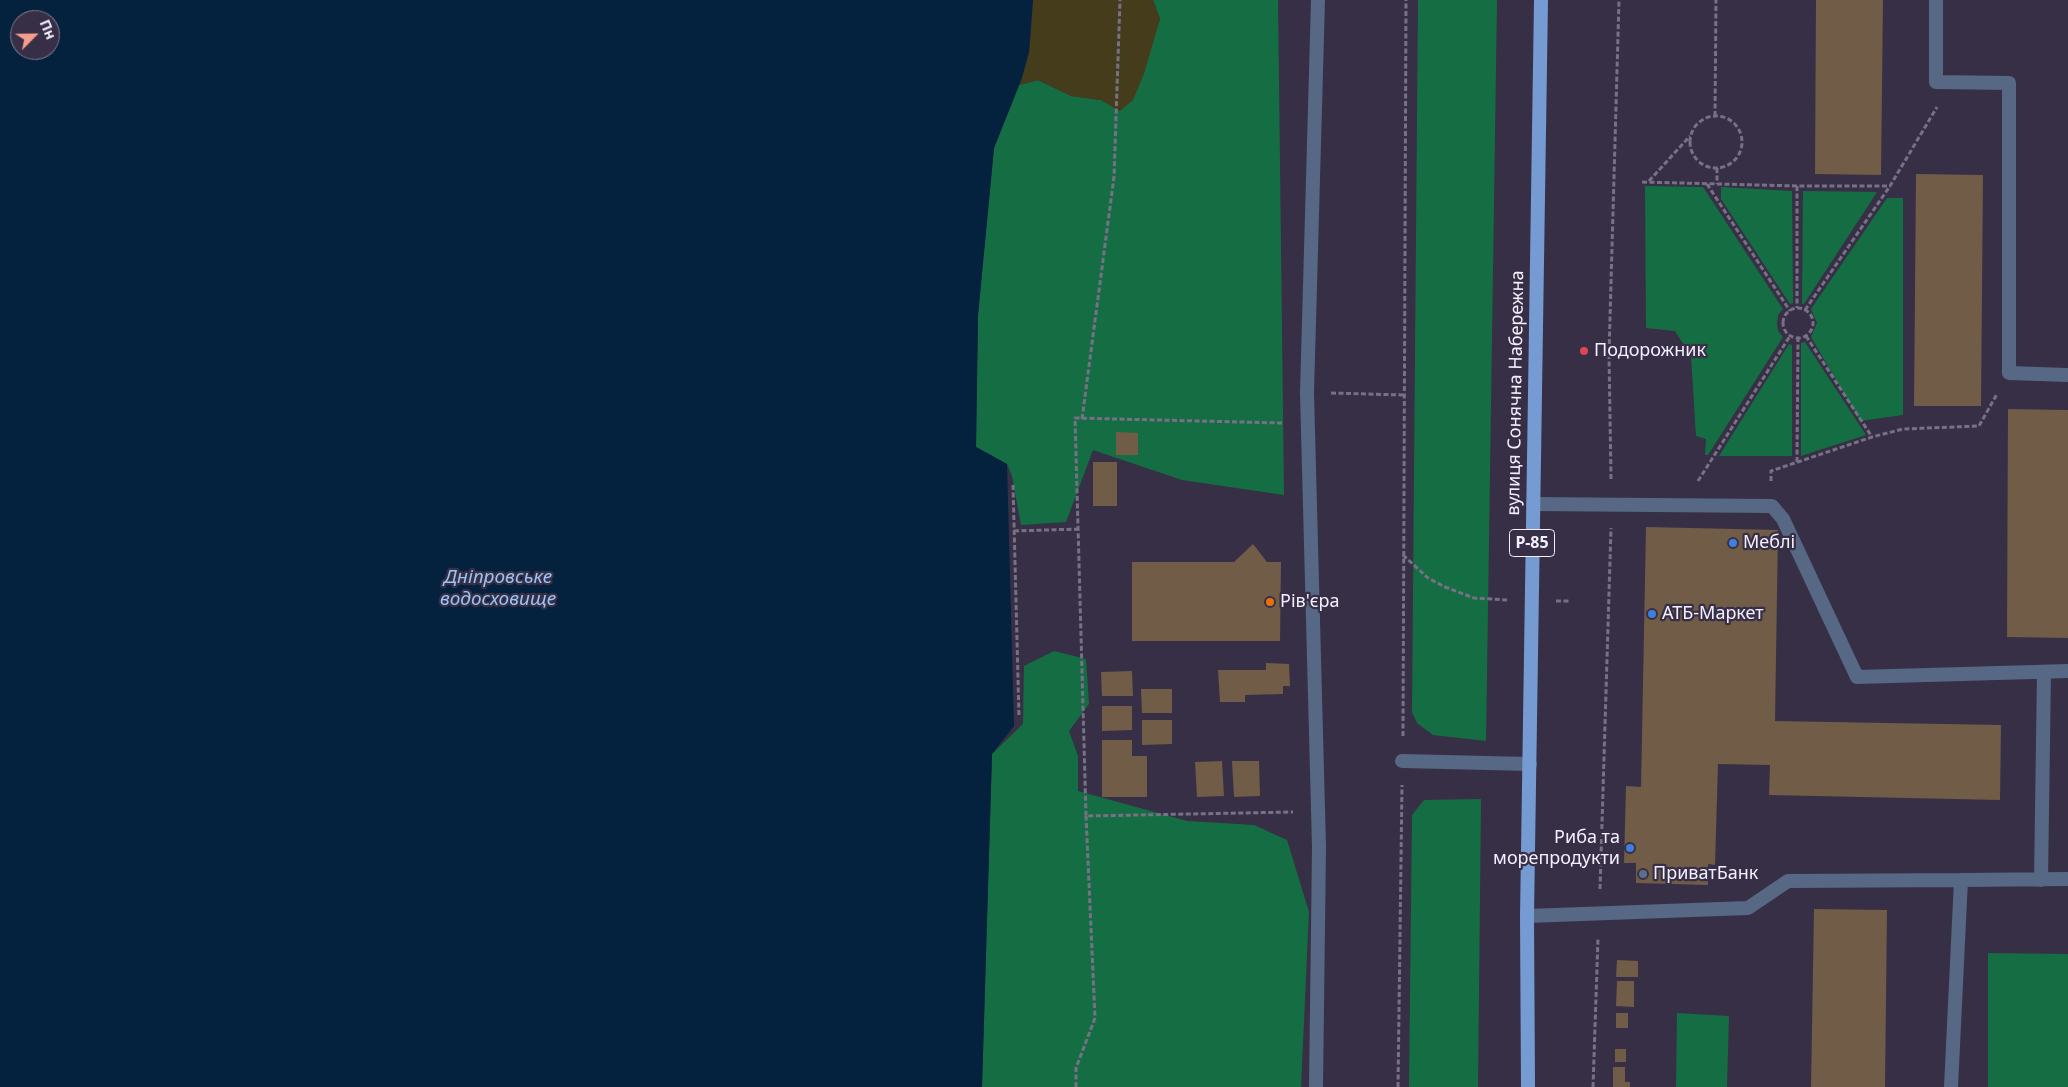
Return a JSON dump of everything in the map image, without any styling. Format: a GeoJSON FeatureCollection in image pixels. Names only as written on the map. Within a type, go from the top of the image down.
{"type":"FeatureCollection","features":[{"type":"Feature","properties":{"kind":"main road","name":"вулиця Сонячна Набережна"},"geometry":{"type":"LineString","coordinates":[[1528,1087],[1527,916],[1541,0]]}},
{"type":"Feature","properties":{"kind":"lane"},"geometry":{"type":"LineString","coordinates":[[1316,1087],[1318,811],[1307,392],[1318,0]]}},
{"type":"Feature","properties":{"kind":"lane"},"geometry":{"type":"LineString","coordinates":[[1936,0],[1936,82],[2008,83],[2009,373],[2068,375]]}},
{"type":"Feature","properties":{"kind":"lane"},"geometry":{"type":"LineString","coordinates":[[1533,504],[1772,506],[1783,519],[1857,677],[2068,671]]}},
{"type":"Feature","properties":{"kind":"lane"},"geometry":{"type":"LineString","coordinates":[[2041,880],[2044,672]]}},
{"type":"Feature","properties":{"kind":"lane"},"geometry":{"type":"LineString","coordinates":[[1402,761],[1530,764]]}},
{"type":"Feature","properties":{"kind":"lane"},"geometry":{"type":"LineString","coordinates":[[1527,916],[1748,908],[1788,881],[2068,879]]}},
{"type":"Feature","properties":{"kind":"lane"},"geometry":{"type":"LineString","coordinates":[[1951,1087],[1961,880]]}},
{"type":"Feature","properties":{"kind":"path"},"geometry":{"type":"LineString","coordinates":[[1082,419],[1114,177],[1120,0]]}},
{"type":"Feature","properties":{"kind":"path"},"geometry":{"type":"LineString","coordinates":[[1398,1087],[1402,761],[1406,0]]}},
{"type":"Feature","properties":{"kind":"path"},"geometry":{"type":"LineString","coordinates":[[1594,1087],[1612,505],[1609,354],[1620,0]]}},
{"type":"Feature","properties":{"kind":"path"},"geometry":{"type":"LineString","coordinates":[[1715,116],[1716,0]]}},
{"type":"Feature","properties":{"kind":"path"},"geometry":{"type":"LineString","coordinates":[[1805,310],[1890,186],[1951,82]]}},
{"type":"Feature","properties":{"kind":"path"},"geometry":{"type":"LineString","coordinates":[[1649,182],[1690,136],[1699,122],[1715,116],[1731,121],[1738,127],[1742,144],[1735,160],[1728,165],[1716,168],[1704,165],[1696,160],[1690,144],[1690,136]]}},
{"type":"Feature","properties":{"kind":"path"},"geometry":{"type":"LineString","coordinates":[[1716,168],[1717,184]]}},
{"type":"Feature","properties":{"kind":"path"},"geometry":{"type":"LineString","coordinates":[[1642,182],[1890,186]]}},
{"type":"Feature","properties":{"kind":"path"},"geometry":{"type":"LineString","coordinates":[[1706,184],[1790,311]]}},
{"type":"Feature","properties":{"kind":"path"},"geometry":{"type":"LineString","coordinates":[[1797,186],[1797,308]]}},
{"type":"Feature","properties":{"kind":"path"},"geometry":{"type":"LineString","coordinates":[[1797,308],[1805,310],[1810,314],[1813,323],[1806,336],[1798,338],[1790,336],[1785,330],[1783,320],[1790,311],[1797,308]]}},
{"type":"Feature","properties":{"kind":"path"},"geometry":{"type":"LineString","coordinates":[[1683,504],[1790,336]]}},
{"type":"Feature","properties":{"kind":"path"},"geometry":{"type":"LineString","coordinates":[[1806,336],[1872,437]]}},
{"type":"Feature","properties":{"kind":"path"},"geometry":{"type":"LineString","coordinates":[[1797,462],[1798,338]]}},
{"type":"Feature","properties":{"kind":"path"},"geometry":{"type":"LineString","coordinates":[[1772,506],[1771,471],[1872,437],[1903,429],[1979,426],[2009,373]]}},
{"type":"Feature","properties":{"kind":"path"},"geometry":{"type":"LineString","coordinates":[[1307,392],[1403,395]]}},
{"type":"Feature","properties":{"kind":"path"},"geometry":{"type":"LineString","coordinates":[[1076,1087],[1076,1068],[1094,1018],[1086,816],[1076,418],[1308,423]]}},
{"type":"Feature","properties":{"kind":"path"},"geometry":{"type":"LineString","coordinates":[[1013,485],[1019,717]]}},
{"type":"Feature","properties":{"kind":"path"},"geometry":{"type":"LineString","coordinates":[[1014,531],[1078,529]]}},
{"type":"Feature","properties":{"kind":"path"},"geometry":{"type":"LineString","coordinates":[[1403,555],[1428,578],[1445,587],[1474,598],[1495,600]]}},
{"type":"Feature","properties":{"kind":"path"},"geometry":{"type":"LineString","coordinates":[[1086,816],[1318,811]]}},
{"type":"Feature","properties":{"kind":"green space"},"geometry":{"type":"Polygon","coordinates":[[[1153,0],[1278,0],[1284,495],[1182,480],[1093,450],[1066,522],[1021,525],[1012,476],[1007,464],[976,447],[978,315],[994,148],[1019,85],[1038,80],[1071,96],[1101,100],[1120,111],[1160,19],[1153,0]]]}},
{"type":"Feature","properties":{"kind":"green space"},"geometry":{"type":"Polygon","coordinates":[[[1418,0],[1497,0],[1486,741],[1433,735],[1417,723],[1412,712],[1418,0]]]}},
{"type":"Feature","properties":{"kind":"green space"},"geometry":{"type":"Polygon","coordinates":[[[1645,186],[1703,187],[1783,309],[1778,315],[1777,323],[1778,331],[1783,337],[1708,455],[1705,455],[1706,439],[1696,436],[1691,356],[1675,331],[1646,328],[1645,186]]]}},
{"type":"Feature","properties":{"kind":"green space"},"geometry":{"type":"Polygon","coordinates":[[[1721,187],[1792,191],[1793,303],[1790,304],[1721,199],[1721,187]]]}},
{"type":"Feature","properties":{"kind":"green space"},"geometry":{"type":"Polygon","coordinates":[[[1803,191],[1877,192],[1804,304],[1802,304],[1803,191]]]}},
{"type":"Feature","properties":{"kind":"green space"},"geometry":{"type":"Polygon","coordinates":[[[1887,198],[1903,198],[1903,415],[1860,421],[1811,337],[1817,323],[1811,309],[1887,198]]]}},
{"type":"Feature","properties":{"kind":"green space"},"geometry":{"type":"Polygon","coordinates":[[[1805,342],[1866,435],[1801,456],[1801,343],[1805,342]]]}},
{"type":"Feature","properties":{"kind":"green space"},"geometry":{"type":"Polygon","coordinates":[[[1789,344],[1792,345],[1792,456],[1719,456],[1789,344]]]}},
{"type":"Feature","properties":{"kind":"green space"},"geometry":{"type":"Polygon","coordinates":[[[1054,651],[1086,659],[1089,704],[1069,731],[1078,756],[1078,791],[1187,821],[1254,825],[1287,840],[1309,912],[1301,1087],[982,1087],[992,754],[1023,724],[1024,666],[1054,651]]]}},
{"type":"Feature","properties":{"kind":"green space"},"geometry":{"type":"Polygon","coordinates":[[[1481,799],[1478,1087],[1409,1087],[1412,815],[1424,800],[1481,799]]]}},
{"type":"Feature","properties":{"kind":"green space"},"geometry":{"type":"Polygon","coordinates":[[[1988,953],[2068,954],[2068,1087],[1988,1087],[1988,953]]]}},
{"type":"Feature","properties":{"kind":"green space"},"geometry":{"type":"Polygon","coordinates":[[[1677,1013],[1729,1016],[1727,1087],[1676,1087],[1677,1013]]]}},
{"type":"Feature","properties":{"kind":"sand"},"geometry":{"type":"Polygon","coordinates":[[[1033,0],[1153,0],[1160,19],[1144,74],[1133,100],[1120,111],[1101,100],[1071,96],[1038,80],[1019,85],[1029,52],[1033,0]]]}},
{"type":"Feature","properties":{"kind":"water","name":"Дніпровське водосховище"},"geometry":{"type":"Polygon","coordinates":[[[0,0],[1033,0],[1029,52],[1022,78],[994,148],[978,315],[976,447],[1007,464],[1014,726],[992,754],[982,1087],[0,1087],[0,0]]]}},
{"type":"Feature","properties":{"kind":"building"},"geometry":{"type":"Polygon","coordinates":[[[1816,0],[1883,0],[1881,175],[1815,174],[1816,0]]]}},
{"type":"Feature","properties":{"kind":"building"},"geometry":{"type":"Polygon","coordinates":[[[1916,174],[1983,175],[1981,406],[1914,406],[1916,174]]]}},
{"type":"Feature","properties":{"kind":"building"},"geometry":{"type":"Polygon","coordinates":[[[2008,409],[2068,410],[2068,638],[2007,637],[2008,409]]]}},
{"type":"Feature","properties":{"kind":"building"},"geometry":{"type":"Polygon","coordinates":[[[1116,432],[1138,433],[1138,455],[1116,455],[1116,432]]]}},
{"type":"Feature","properties":{"kind":"building"},"geometry":{"type":"Polygon","coordinates":[[[1093,462],[1117,462],[1117,506],[1093,506],[1093,462]]]}},
{"type":"Feature","properties":{"kind":"building"},"geometry":{"type":"Polygon","coordinates":[[[1646,527],[1778,530],[1775,721],[2001,725],[2000,800],[1769,795],[1770,765],[1718,764],[1715,865],[1708,864],[1708,885],[1636,883],[1636,863],[1624,863],[1626,786],[1641,787],[1646,527]]]}},
{"type":"Feature","properties":{"kind":"building"},"geometry":{"type":"Polygon","coordinates":[[[1253,544],[1267,562],[1281,562],[1280,641],[1132,641],[1132,562],[1234,562],[1253,544]]]}},
{"type":"Feature","properties":{"kind":"building"},"geometry":{"type":"Polygon","coordinates":[[[1266,663],[1289,664],[1290,686],[1283,686],[1283,694],[1245,695],[1245,702],[1220,702],[1218,670],[1266,670],[1266,663]]]}},
{"type":"Feature","properties":{"kind":"building"},"geometry":{"type":"Polygon","coordinates":[[[1132,671],[1133,696],[1102,696],[1101,672],[1132,671]]]}},
{"type":"Feature","properties":{"kind":"building"},"geometry":{"type":"Polygon","coordinates":[[[1141,689],[1172,689],[1172,713],[1142,713],[1141,689]]]}},
{"type":"Feature","properties":{"kind":"building"},"geometry":{"type":"Polygon","coordinates":[[[1102,706],[1132,706],[1132,730],[1102,731],[1102,706]]]}},
{"type":"Feature","properties":{"kind":"building"},"geometry":{"type":"Polygon","coordinates":[[[1142,720],[1172,720],[1172,744],[1142,745],[1142,720]]]}},
{"type":"Feature","properties":{"kind":"building"},"geometry":{"type":"Polygon","coordinates":[[[1102,740],[1132,740],[1132,756],[1147,756],[1147,797],[1102,797],[1102,740]]]}},
{"type":"Feature","properties":{"kind":"building"},"geometry":{"type":"Polygon","coordinates":[[[1222,761],[1224,796],[1197,797],[1195,762],[1222,761]]]}},
{"type":"Feature","properties":{"kind":"building"},"geometry":{"type":"Polygon","coordinates":[[[1232,761],[1259,761],[1260,796],[1234,797],[1232,761]]]}},
{"type":"Feature","properties":{"kind":"building"},"geometry":{"type":"Polygon","coordinates":[[[1814,909],[1887,910],[1885,1087],[1811,1087],[1814,909]]]}},
{"type":"Feature","properties":{"kind":"building"},"geometry":{"type":"Polygon","coordinates":[[[1617,960],[1638,961],[1638,977],[1616,977],[1617,960]]]}},
{"type":"Feature","properties":{"kind":"building"},"geometry":{"type":"Polygon","coordinates":[[[1617,981],[1634,981],[1634,1007],[1616,1006],[1617,981]]]}},
{"type":"Feature","properties":{"kind":"building"},"geometry":{"type":"Polygon","coordinates":[[[1616,1013],[1628,1013],[1628,1028],[1616,1028],[1616,1013]]]}},
{"type":"Feature","properties":{"kind":"building"},"geometry":{"type":"Polygon","coordinates":[[[1615,1049],[1626,1049],[1626,1062],[1615,1062],[1615,1049]]]}},
{"type":"Feature","properties":{"kind":"building"},"geometry":{"type":"Polygon","coordinates":[[[1613,1067],[1625,1067],[1625,1082],[1630,1082],[1630,1087],[1613,1087],[1613,1067]]]}},
{"type":"Feature","properties":{"kind":"place","name":"Подорожник"},"geometry":{"type":"Point","coordinates":[1584,351]}},
{"type":"Feature","properties":{"kind":"place","name":"Меблі"},"geometry":{"type":"Point","coordinates":[1733,543]}},
{"type":"Feature","properties":{"kind":"place","name":"Рів'єра"},"geometry":{"type":"Point","coordinates":[1270,602]}},
{"type":"Feature","properties":{"kind":"place","name":"АТБ-Маркет"},"geometry":{"type":"Point","coordinates":[1652,614]}},
{"type":"Feature","properties":{"kind":"place","name":"Риба та морепродукти"},"geometry":{"type":"Point","coordinates":[1630,848]}},
{"type":"Feature","properties":{"kind":"place","name":"ПриватБанк"},"geometry":{"type":"Point","coordinates":[1643,874]}}]}
